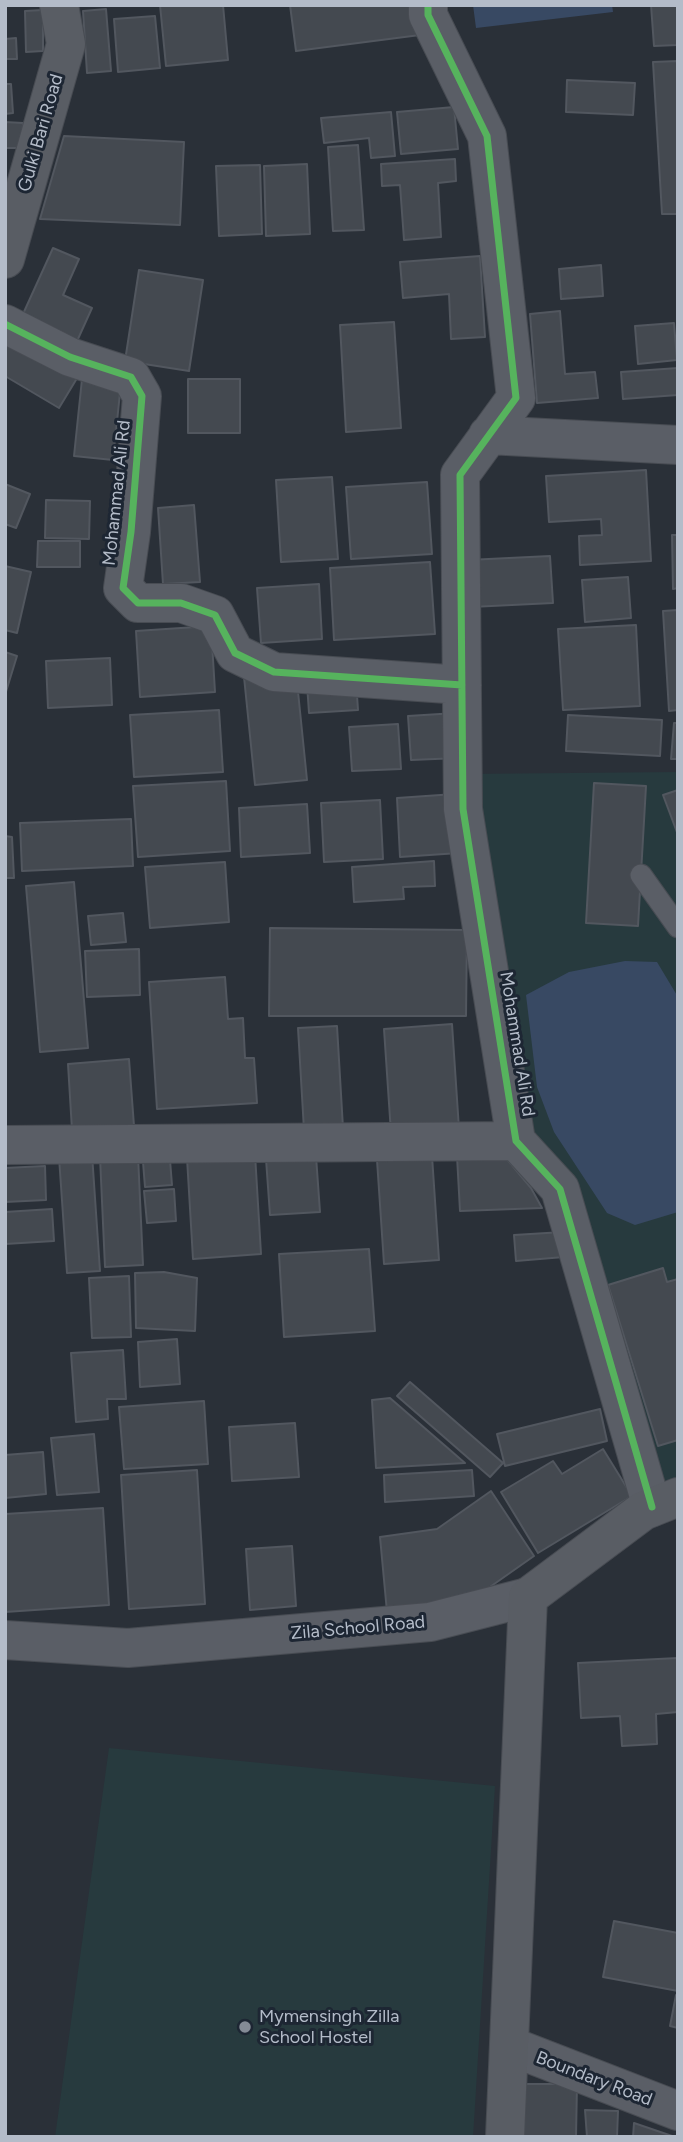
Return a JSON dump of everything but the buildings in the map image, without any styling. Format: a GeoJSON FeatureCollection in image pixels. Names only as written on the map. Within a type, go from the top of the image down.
{"type":"FeatureCollection","features":[{"type":"Feature","properties":{"kind":"main road","name":"Gulki Bari Road"},"geometry":{"type":"LineString","coordinates":[[5,259],[66,44],[59,5]]}},
{"type":"Feature","properties":{"kind":"main road","name":"Zila School Road"},"geometry":{"type":"LineString","coordinates":[[528,1597],[665,1502]]}},
{"type":"Feature","properties":{"kind":"main road"},"geometry":{"type":"LineString","coordinates":[[505,2137],[528,1597]]}},
{"type":"Feature","properties":{"kind":"street","name":"Mohammad Ali Rd"},"geometry":{"type":"LineString","coordinates":[[428,5],[428,15],[487,136],[516,398],[460,475],[463,809],[516,1141],[560,1189],[665,1502]]}},
{"type":"Feature","properties":{"kind":"street","name":"Mohammad Ali Rd"},"geometry":{"type":"LineString","coordinates":[[5,324],[70,357],[131,377],[142,396],[131,532],[123,588],[138,603],[181,603],[215,615],[235,653],[274,671],[462,685]]}},
{"type":"Feature","properties":{"kind":"street"},"geometry":{"type":"LineString","coordinates":[[488,435],[678,445]]}},
{"type":"Feature","properties":{"kind":"street"},"geometry":{"type":"LineString","coordinates":[[5,1146],[516,1141]]}},
{"type":"Feature","properties":{"kind":"street","name":"Zila School Road"},"geometry":{"type":"LineString","coordinates":[[5,1640],[128,1648],[430,1622],[528,1597]]}},
{"type":"Feature","properties":{"kind":"street","name":"Boundary Road"},"geometry":{"type":"LineString","coordinates":[[510,2046],[678,2112]]}},
{"type":"Feature","properties":{"kind":"lane"},"geometry":{"type":"LineString","coordinates":[[641,875],[678,927]]}},
{"type":"Feature","properties":{"kind":"green space"},"geometry":{"type":"Polygon","coordinates":[[[678,772],[678,1488],[658,1495],[528,1133],[463,774],[678,772]]]}},
{"type":"Feature","properties":{"kind":"green space"},"geometry":{"type":"Polygon","coordinates":[[[109,1748],[495,1786],[473,2137],[55,2137],[109,1748]]]}},
{"type":"Feature","properties":{"kind":"water"},"geometry":{"type":"Polygon","coordinates":[[[473,5],[612,5],[613,12],[476,28],[473,5]]]}},
{"type":"Feature","properties":{"kind":"water"},"geometry":{"type":"Polygon","coordinates":[[[625,961],[657,962],[678,997],[678,1212],[635,1225],[607,1213],[554,1132],[537,1087],[526,995],[569,972],[625,961]]]}},
{"type":"Feature","properties":{"kind":"cycle path"},"geometry":{"type":"LineString","coordinates":[[428,5],[428,15],[487,136],[516,398],[460,475],[463,809],[516,1141],[560,1189],[652,1507]]}},
{"type":"Feature","properties":{"kind":"cycle path"},"geometry":{"type":"LineString","coordinates":[[5,324],[70,357],[131,377],[142,396],[131,532],[123,588],[138,603],[181,603],[215,615],[235,653],[274,672],[462,685]]}},
{"type":"Feature","properties":{"kind":"place","name":"Mymensingh Zilla School Hostel"},"geometry":{"type":"Point","coordinates":[245,2027]}}]}
